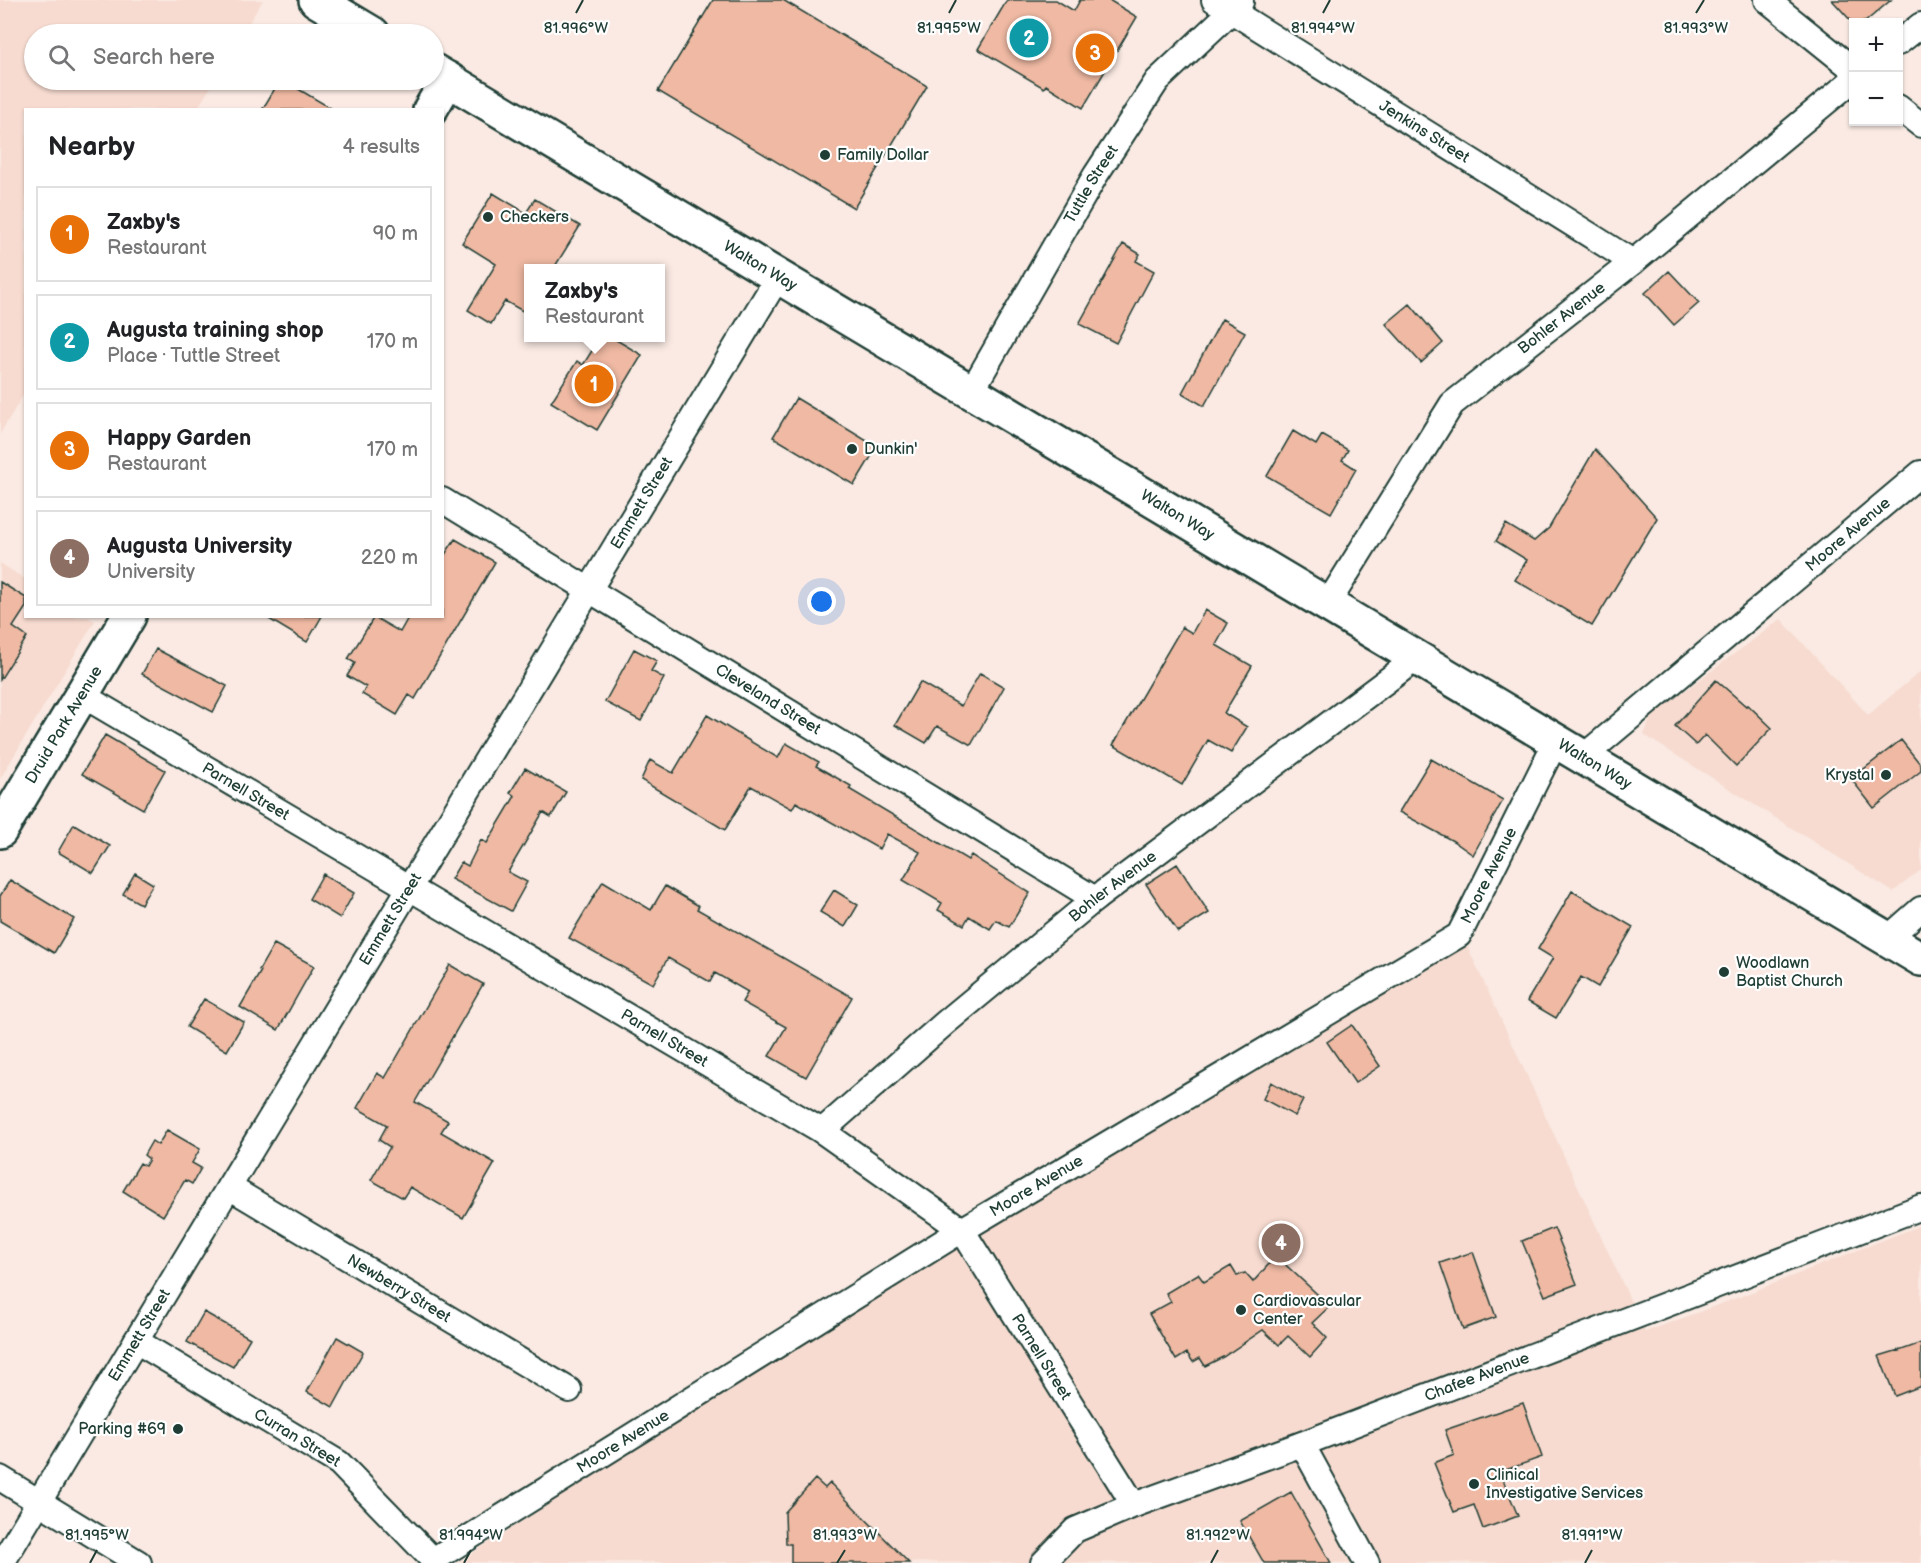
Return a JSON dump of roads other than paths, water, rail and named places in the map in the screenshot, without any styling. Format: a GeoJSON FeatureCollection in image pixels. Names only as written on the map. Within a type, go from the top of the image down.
{"type":"FeatureCollection","features":[{"type":"Feature","properties":{"kind":"main road"},"geometry":{"type":"LineString","coordinates":[[316,0],[356,24]]}},
{"type":"Feature","properties":{"kind":"main road","name":"Walton Way"},"geometry":{"type":"LineString","coordinates":[[444,77],[1921,959]]}},
{"type":"Feature","properties":{"kind":"main road"},"geometry":{"type":"LineString","coordinates":[[431,108],[436,90]]}},
{"type":"Feature","properties":{"kind":"main road","name":"Druid Park Avenue"},"geometry":{"type":"LineString","coordinates":[[0,831],[128,618]]}},
{"type":"Feature","properties":{"kind":"street"},"geometry":{"type":"LineString","coordinates":[[1767,0],[1849,66]]}},
{"type":"Feature","properties":{"kind":"street","name":"Jenkins Street"},"geometry":{"type":"LineString","coordinates":[[1229,4],[1634,262]]}},
{"type":"Feature","properties":{"kind":"street","name":"Tuttle Street"},"geometry":{"type":"LineString","coordinates":[[971,392],[1095,176],[1157,81],[1229,4]]}},
{"type":"Feature","properties":{"kind":"street"},"geometry":{"type":"LineString","coordinates":[[1903,40],[1921,25]]}},
{"type":"Feature","properties":{"kind":"street","name":"Bohler Avenue"},"geometry":{"type":"LineString","coordinates":[[1327,605],[1452,404],[1634,262],[1849,84]]}},
{"type":"Feature","properties":{"kind":"street"},"geometry":{"type":"LineString","coordinates":[[1903,109],[1921,125]]}},
{"type":"Feature","properties":{"kind":"street","name":"Emmett Street"},"geometry":{"type":"LineString","coordinates":[[2,1563],[778,277]]}},
{"type":"Feature","properties":{"kind":"street","name":"Moore Avenue"},"geometry":{"type":"LineString","coordinates":[[434,1561],[962,1230],[1460,935],[1570,749],[1921,473]]}},
{"type":"Feature","properties":{"kind":"street","name":"Cleveland Street"},"geometry":{"type":"LineString","coordinates":[[444,501],[1095,899]]}},
{"type":"Feature","properties":{"kind":"street","name":"Bohler Avenue"},"geometry":{"type":"LineString","coordinates":[[822,1131],[945,1023],[1095,899],[1417,658]]}},
{"type":"Feature","properties":{"kind":"street","name":"Parnell Street"},"geometry":{"type":"LineString","coordinates":[[82,695],[822,1131],[962,1230],[1134,1504]]}},
{"type":"Feature","properties":{"kind":"street"},"geometry":{"type":"LineString","coordinates":[[1887,939],[1921,909]]}},
{"type":"Feature","properties":{"kind":"street","name":"Newberry Street"},"geometry":{"type":"LineString","coordinates":[[228,1187],[569,1390]]}},
{"type":"Feature","properties":{"kind":"street","name":"Chafee Avenue"},"geometry":{"type":"LineString","coordinates":[[1043,1563],[1075,1530],[1134,1504],[1302,1444],[1921,1207]]}},
{"type":"Feature","properties":{"kind":"street","name":"Curran Street"},"geometry":{"type":"LineString","coordinates":[[136,1341],[339,1463],[434,1561]]}},
{"type":"Feature","properties":{"kind":"street"},"geometry":{"type":"LineString","coordinates":[[1302,1444],[1367,1563]]}},
{"type":"Feature","properties":{"kind":"street"},"geometry":{"type":"LineString","coordinates":[[0,1478],[139,1563]]}},
{"type":"Feature","properties":{"kind":"place","name":"Augusta training shop"},"geometry":{"type":"Point","coordinates":[1029,38]}},
{"type":"Feature","properties":{"kind":"place","name":"Happy Garden"},"geometry":{"type":"Point","coordinates":[1095,53]}},
{"type":"Feature","properties":{"kind":"place","name":"Family Dollar"},"geometry":{"type":"Point","coordinates":[825,155]}},
{"type":"Feature","properties":{"kind":"place","name":"Checkers"},"geometry":{"type":"Point","coordinates":[488,217]}},
{"type":"Feature","properties":{"kind":"place","name":"Zaxby's"},"geometry":{"type":"Point","coordinates":[594,384]}},
{"type":"Feature","properties":{"kind":"place","name":"Dunkin'"},"geometry":{"type":"Point","coordinates":[852,449]}},
{"type":"Feature","properties":{"kind":"place","name":"Krystal"},"geometry":{"type":"Point","coordinates":[1886,775]}},
{"type":"Feature","properties":{"kind":"place","name":"Woodlawn Baptist Church"},"geometry":{"type":"Point","coordinates":[1724,972]}},
{"type":"Feature","properties":{"kind":"place","name":"Augusta University"},"geometry":{"type":"Point","coordinates":[1281,1243]}},
{"type":"Feature","properties":{"kind":"place","name":"Cardiovascular Center"},"geometry":{"type":"Point","coordinates":[1241,1310]}},
{"type":"Feature","properties":{"kind":"place","name":"Parking #69"},"geometry":{"type":"Point","coordinates":[178,1429]}},
{"type":"Feature","properties":{"kind":"place","name":"Clinical Investigative Services"},"geometry":{"type":"Point","coordinates":[1474,1484]}}]}
